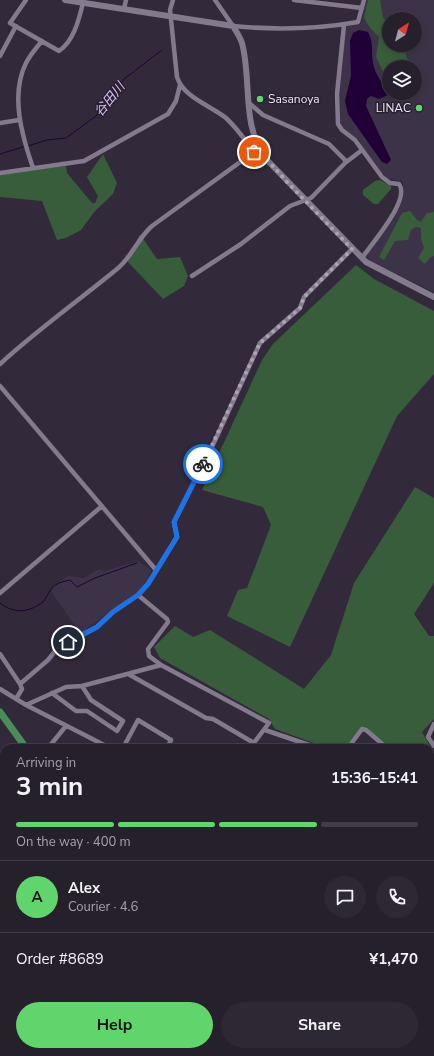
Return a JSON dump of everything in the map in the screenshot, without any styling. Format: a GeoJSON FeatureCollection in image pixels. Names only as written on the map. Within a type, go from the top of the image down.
{"type":"FeatureCollection","features":[{"type":"Feature","properties":{"kind":"main road"},"geometry":{"type":"LineString","coordinates":[[65,0],[233,26],[242,42],[256,150],[362,258],[374,267],[434,297]]}},
{"type":"Feature","properties":{"kind":"main road"},"geometry":{"type":"LineString","coordinates":[[0,712],[23,744]]}},
{"type":"Feature","properties":{"kind":"street"},"geometry":{"type":"LineString","coordinates":[[26,0],[10,23],[59,51],[63,48],[78,25],[84,3]]}},
{"type":"Feature","properties":{"kind":"street"},"geometry":{"type":"LineString","coordinates":[[124,9],[126,0]]}},
{"type":"Feature","properties":{"kind":"street"},"geometry":{"type":"LineString","coordinates":[[0,364],[118,268],[145,232],[152,226],[256,150],[226,119],[195,98],[180,85],[177,78],[170,10],[173,0]]}},
{"type":"Feature","properties":{"kind":"street"},"geometry":{"type":"LineString","coordinates":[[215,0],[233,26],[257,29],[344,25],[358,22],[364,0]]}},
{"type":"Feature","properties":{"kind":"street"},"geometry":{"type":"LineString","coordinates":[[294,0],[362,8]]}},
{"type":"Feature","properties":{"kind":"street"},"geometry":{"type":"LineString","coordinates":[[344,25],[337,94],[338,124],[342,130],[355,140],[382,177],[390,182],[399,184],[401,188],[401,196],[391,219],[362,258]]}},
{"type":"Feature","properties":{"kind":"street"},"geometry":{"type":"LineString","coordinates":[[0,56],[16,26]]}},
{"type":"Feature","properties":{"kind":"street"},"geometry":{"type":"LineString","coordinates":[[34,168],[24,143],[19,120],[22,72],[26,62],[42,41]]}},
{"type":"Feature","properties":{"kind":"street"},"geometry":{"type":"LineString","coordinates":[[0,173],[84,161],[168,114],[176,102],[180,85]]}},
{"type":"Feature","properties":{"kind":"street"},"geometry":{"type":"LineString","coordinates":[[249,103],[263,115],[330,144],[346,160],[345,163]]}},
{"type":"Feature","properties":{"kind":"street"},"geometry":{"type":"LineString","coordinates":[[0,123],[19,120]]}},
{"type":"Feature","properties":{"kind":"street"},"geometry":{"type":"LineString","coordinates":[[192,276],[241,244],[290,206],[306,201],[345,163],[362,150]]}},
{"type":"Feature","properties":{"kind":"street"},"geometry":{"type":"LineString","coordinates":[[20,684],[48,660],[56,650],[97,627],[113,612],[138,595],[148,584],[177,537],[174,522],[212,447],[260,343],[300,308],[304,297],[352,249]]}},
{"type":"Feature","properties":{"kind":"street"},"geometry":{"type":"LineString","coordinates":[[0,386],[156,570]]}},
{"type":"Feature","properties":{"kind":"street"},"geometry":{"type":"LineString","coordinates":[[0,593],[102,506]]}},
{"type":"Feature","properties":{"kind":"street"},"geometry":{"type":"LineString","coordinates":[[130,675],[206,718],[213,719],[254,742],[269,724],[161,665],[149,656],[147,652],[148,649],[168,622],[138,595]]}},
{"type":"Feature","properties":{"kind":"street"},"geometry":{"type":"LineString","coordinates":[[0,654],[22,689],[16,699]]}},
{"type":"Feature","properties":{"kind":"street"},"geometry":{"type":"LineString","coordinates":[[26,705],[66,686],[82,686],[130,675],[161,665]]}},
{"type":"Feature","properties":{"kind":"street"},"geometry":{"type":"LineString","coordinates":[[52,693],[76,711],[87,711],[117,731],[123,721],[92,700],[82,686]]}},
{"type":"Feature","properties":{"kind":"street"},"geometry":{"type":"LineString","coordinates":[[0,689],[26,705],[102,744]]}},
{"type":"Feature","properties":{"kind":"street"},"geometry":{"type":"LineString","coordinates":[[125,744],[138,720],[171,740],[169,744]]}},
{"type":"Feature","properties":{"kind":"street"},"geometry":{"type":"LineString","coordinates":[[433,744],[428,737],[434,724]]}},
{"type":"Feature","properties":{"kind":"street"},"geometry":{"type":"LineString","coordinates":[[51,744],[66,726]]}},
{"type":"Feature","properties":{"kind":"street"},"geometry":{"type":"LineString","coordinates":[[351,744],[362,729],[366,730],[382,744]]}},
{"type":"Feature","properties":{"kind":"street"},"geometry":{"type":"LineString","coordinates":[[264,730],[306,744]]}},
{"type":"Feature","properties":{"kind":"shaded area"},"geometry":{"type":"Polygon","coordinates":[[[366,0],[434,0],[434,292],[373,262],[366,256],[384,230],[394,219],[403,191],[403,181],[387,179],[368,157],[358,139],[347,132],[340,124],[339,93],[345,27],[361,24],[366,0]]]}},
{"type":"Feature","properties":{"kind":"shaded area"},"geometry":{"type":"Polygon","coordinates":[[[359,30],[368,32],[370,36],[374,67],[382,83],[382,98],[379,99],[371,96],[367,99],[366,106],[391,160],[387,164],[382,162],[348,114],[345,101],[351,76],[350,41],[353,33],[359,30]]]}},
{"type":"Feature","properties":{"kind":"shaded area"},"geometry":{"type":"Polygon","coordinates":[[[138,561],[151,570],[147,580],[137,593],[80,633],[51,591],[53,586],[68,576],[83,578],[99,569],[105,571],[138,561]]]}},
{"type":"Feature","properties":{"kind":"green space"},"geometry":{"type":"Polygon","coordinates":[[[368,0],[380,0],[382,12],[382,52],[405,52],[408,60],[382,60],[382,69],[376,57],[379,37],[370,28],[364,18],[368,0]]]}},
{"type":"Feature","properties":{"kind":"green space"},"geometry":{"type":"Polygon","coordinates":[[[103,154],[117,183],[113,194],[95,211],[81,230],[66,238],[57,240],[42,201],[0,197],[0,174],[66,166],[67,173],[92,203],[95,203],[98,196],[87,177],[103,154]]]}},
{"type":"Feature","properties":{"kind":"green space"},"geometry":{"type":"Polygon","coordinates":[[[380,180],[391,186],[391,189],[378,204],[374,204],[363,195],[363,190],[375,181],[380,180]]]}},
{"type":"Feature","properties":{"kind":"green space"},"geometry":{"type":"Polygon","coordinates":[[[410,211],[417,220],[421,222],[427,213],[434,212],[434,256],[431,257],[425,264],[418,258],[424,248],[421,239],[421,228],[416,227],[411,230],[408,240],[395,241],[384,260],[379,257],[402,213],[410,211]]]}},
{"type":"Feature","properties":{"kind":"green space"},"geometry":{"type":"Polygon","coordinates":[[[140,234],[157,259],[180,257],[188,276],[184,286],[163,299],[127,261],[140,234]]]}},
{"type":"Feature","properties":{"kind":"green space"},"geometry":{"type":"Polygon","coordinates":[[[356,265],[374,279],[434,311],[434,374],[397,416],[290,647],[227,616],[238,590],[247,588],[271,525],[263,507],[202,490],[262,360],[273,344],[356,265]]]}},
{"type":"Feature","properties":{"kind":"green space"},"geometry":{"type":"Polygon","coordinates":[[[415,487],[434,498],[434,583],[414,614],[429,636],[434,636],[434,719],[422,732],[429,744],[386,744],[364,727],[349,744],[317,744],[275,729],[269,719],[160,658],[154,647],[175,626],[193,637],[210,630],[304,689],[331,655],[354,583],[415,487]]]}},
{"type":"Feature","properties":{"kind":"waterway","name":"谷田川"},"geometry":{"type":"LineString","coordinates":[[28,146],[47,140],[66,138],[96,116],[105,107],[124,79],[162,50]]}},
{"type":"Feature","properties":{"kind":"waterway","name":"谷田川"},"geometry":{"type":"LineString","coordinates":[[0,154],[23,147]]}},
{"type":"Feature","properties":{"kind":"waterway"},"geometry":{"type":"LineString","coordinates":[[0,603],[11,609],[21,611],[26,610],[43,602],[52,588],[60,583],[70,580],[77,587],[95,578],[137,563]]}},
{"type":"Feature","properties":{"kind":"way so far"},"geometry":{"type":"LineString","coordinates":[[203,464],[260,343],[300,308],[304,297],[352,249],[287,182],[258,149],[254,152]]}},
{"type":"Feature","properties":{"kind":"place","name":"Sasanoya"},"geometry":{"type":"Point","coordinates":[260,99]}},
{"type":"Feature","properties":{"kind":"place","name":"LINAC"},"geometry":{"type":"Point","coordinates":[419,108]}},
{"type":"Feature","properties":{"kind":"route"},"geometry":{"type":"LineString","coordinates":[[68,642],[97,627],[113,612],[138,595],[148,584],[177,537],[174,522],[188,497],[203,464]]}}]}
